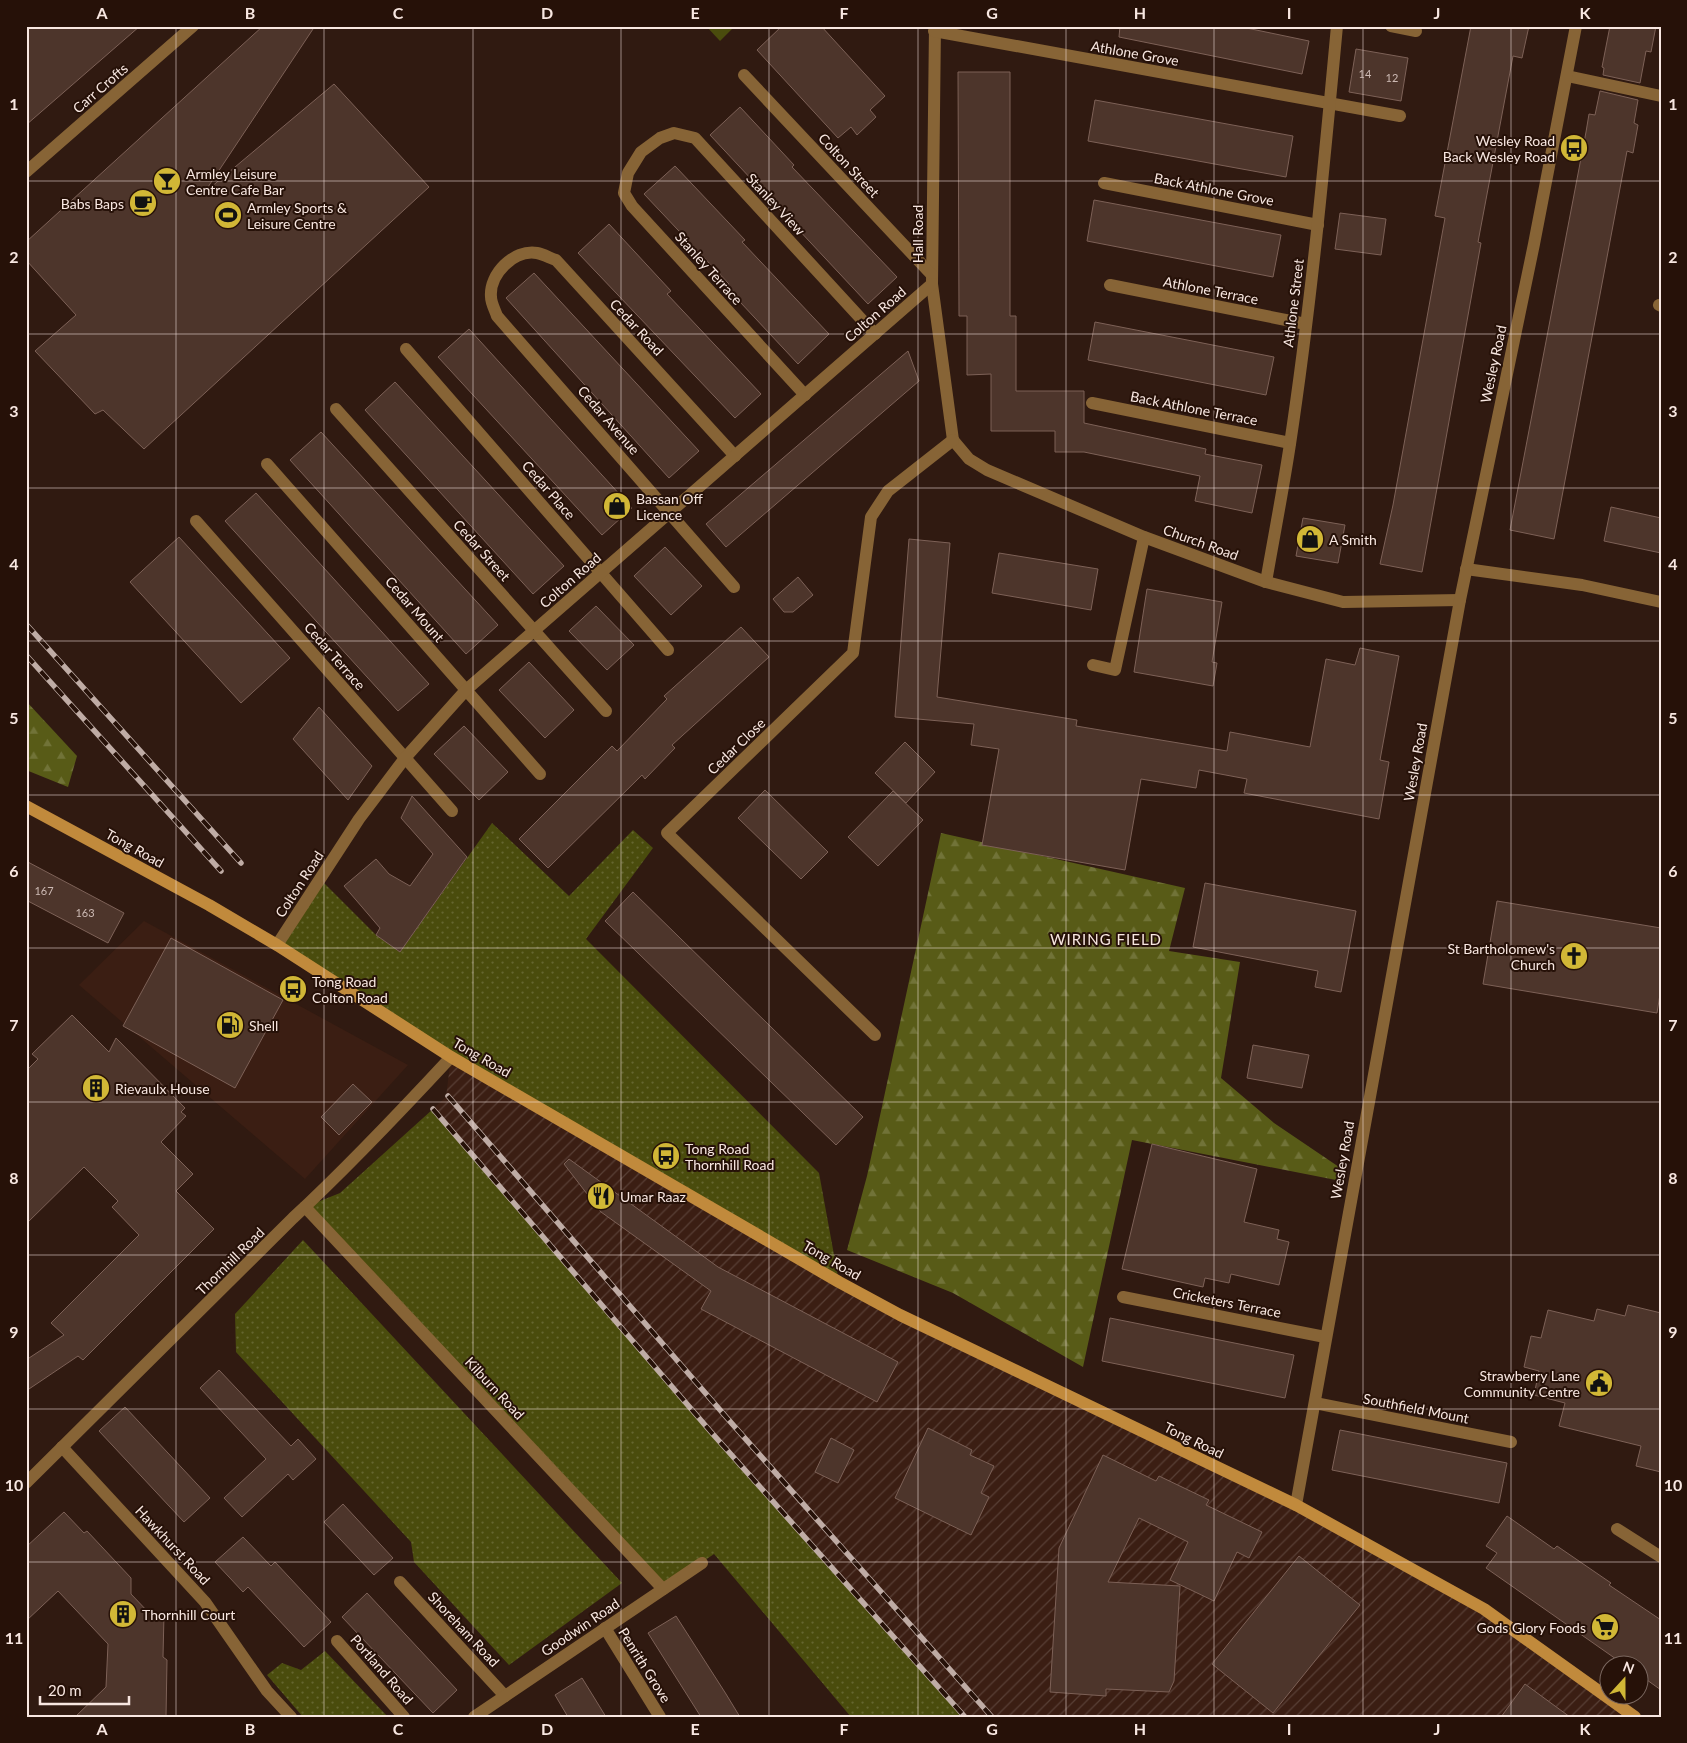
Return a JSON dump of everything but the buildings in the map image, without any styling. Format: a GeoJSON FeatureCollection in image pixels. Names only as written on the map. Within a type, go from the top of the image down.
{"type":"FeatureCollection","features":[{"type":"Feature","properties":{"kind":"main road","name":"Tong Road"},"geometry":{"type":"LineString","coordinates":[[26,806],[277,944],[451,1057],[856,1292],[1296,1505],[1484,1610],[1635,1717]]}},
{"type":"Feature","properties":{"kind":"street","name":"Carr Crofts"},"geometry":{"type":"LineString","coordinates":[[26,172],[193,26]]}},
{"type":"Feature","properties":{"kind":"street","name":"Athlone Street"},"geometry":{"type":"LineString","coordinates":[[1266,582],[1290,443],[1306,324],[1338,26]]}},
{"type":"Feature","properties":{"kind":"street"},"geometry":{"type":"LineString","coordinates":[[1391,26],[1416,31]]}},
{"type":"Feature","properties":{"kind":"street","name":"Wesley Road"},"geometry":{"type":"LineString","coordinates":[[1296,1505],[1460,600],[1576,26]]}},
{"type":"Feature","properties":{"kind":"street","name":"Athlone Grove"},"geometry":{"type":"LineString","coordinates":[[935,29],[1400,116]]}},
{"type":"Feature","properties":{"kind":"street","name":"Hall Road"},"geometry":{"type":"LineString","coordinates":[[935,29],[932,280],[953,440]]}},
{"type":"Feature","properties":{"kind":"street","name":"Colton Street"},"geometry":{"type":"LineString","coordinates":[[744,75],[932,280]]}},
{"type":"Feature","properties":{"kind":"street"},"geometry":{"type":"LineString","coordinates":[[1567,76],[1661,96]]}},
{"type":"Feature","properties":{"kind":"street","name":"Stanley View"},"geometry":{"type":"LineString","coordinates":[[641,152],[660,138],[674,133],[694,138],[875,334]]}},
{"type":"Feature","properties":{"kind":"street","name":"Stanley Terrace"},"geometry":{"type":"LineString","coordinates":[[641,152],[628,173],[624,193],[632,206],[805,395]]}},
{"type":"Feature","properties":{"kind":"street","name":"Back Athlone Grove"},"geometry":{"type":"LineString","coordinates":[[1104,183],[1318,225]]}},
{"type":"Feature","properties":{"kind":"street","name":"Cedar Road"},"geometry":{"type":"LineString","coordinates":[[503,265],[522,254],[537,253],[556,260],[735,456]]}},
{"type":"Feature","properties":{"kind":"street","name":"Cedar Avenue"},"geometry":{"type":"LineString","coordinates":[[503,265],[492,280],[491,297],[497,316],[734,587]]}},
{"type":"Feature","properties":{"kind":"street","name":"Colton Road"},"geometry":{"type":"LineString","coordinates":[[277,944],[359,819],[405,758],[466,690],[875,334],[932,280]]}},
{"type":"Feature","properties":{"kind":"street","name":"Athlone Terrace"},"geometry":{"type":"LineString","coordinates":[[1110,285],[1306,324]]}},
{"type":"Feature","properties":{"kind":"street","name":"Cedar Place"},"geometry":{"type":"LineString","coordinates":[[406,349],[668,650]]}},
{"type":"Feature","properties":{"kind":"street","name":"Back Athlone Terrace"},"geometry":{"type":"LineString","coordinates":[[1092,402],[1290,443]]}},
{"type":"Feature","properties":{"kind":"street","name":"Cedar Street"},"geometry":{"type":"LineString","coordinates":[[336,409],[606,711]]}},
{"type":"Feature","properties":{"kind":"street","name":"Church Road"},"geometry":{"type":"LineString","coordinates":[[953,440],[969,459],[987,470],[1144,537],[1266,582],[1343,602],[1460,600]]}},
{"type":"Feature","properties":{"kind":"street","name":"Cedar Close"},"geometry":{"type":"LineString","coordinates":[[875,1035],[668,833],[853,653],[871,517],[888,491],[953,440]]}},
{"type":"Feature","properties":{"kind":"street","name":"Cedar Mount"},"geometry":{"type":"LineString","coordinates":[[267,464],[540,774]]}},
{"type":"Feature","properties":{"kind":"street","name":"Cedar Terrace"},"geometry":{"type":"LineString","coordinates":[[196,521],[452,811]]}},
{"type":"Feature","properties":{"kind":"street"},"geometry":{"type":"LineString","coordinates":[[1093,665],[1115,670],[1144,537]]}},
{"type":"Feature","properties":{"kind":"street"},"geometry":{"type":"LineString","coordinates":[[1466,569],[1582,585],[1661,602]]}},
{"type":"Feature","properties":{"kind":"street","name":"Thornhill Road"},"geometry":{"type":"LineString","coordinates":[[26,1483],[408,1104],[451,1057]]}},
{"type":"Feature","properties":{"kind":"street","name":"Kilburn Road"},"geometry":{"type":"LineString","coordinates":[[305,1207],[663,1589]]}},
{"type":"Feature","properties":{"kind":"street","name":"Cricketers Terrace"},"geometry":{"type":"LineString","coordinates":[[1123,1297],[1325,1338]]}},
{"type":"Feature","properties":{"kind":"street","name":"Southfield Mount"},"geometry":{"type":"LineString","coordinates":[[1315,1403],[1511,1442]]}},
{"type":"Feature","properties":{"kind":"street","name":"Hawkhurst Road"},"geometry":{"type":"LineString","coordinates":[[62,1447],[205,1602],[268,1691],[291,1717]]}},
{"type":"Feature","properties":{"kind":"street"},"geometry":{"type":"LineString","coordinates":[[1617,1529],[1661,1557]]}},
{"type":"Feature","properties":{"kind":"street","name":"Goodwin Road"},"geometry":{"type":"LineString","coordinates":[[474,1717],[702,1563]]}},
{"type":"Feature","properties":{"kind":"street","name":"Shoreham Road"},"geometry":{"type":"LineString","coordinates":[[400,1582],[505,1696]]}},
{"type":"Feature","properties":{"kind":"street","name":"Penrith Grove"},"geometry":{"type":"LineString","coordinates":[[604,1628],[660,1717]]}},
{"type":"Feature","properties":{"kind":"street","name":"Portland Road"},"geometry":{"type":"LineString","coordinates":[[337,1641],[404,1717]]}},
{"type":"Feature","properties":{"kind":"shaded area"},"geometry":{"type":"Polygon","coordinates":[[[706,26],[735,26],[720,41],[706,26]]]}},
{"type":"Feature","properties":{"kind":"shaded area"},"geometry":{"type":"Polygon","coordinates":[[[492,823],[569,896],[633,830],[653,848],[586,939],[819,1173],[839,1282],[606,1146],[277,945],[320,879],[376,935],[400,952],[492,823]]]}},
{"type":"Feature","properties":{"kind":"shaded area","name":"Shell"},"geometry":{"type":"Polygon","coordinates":[[[144,921],[408,1065],[305,1179],[79,985],[144,921]]]}},
{"type":"Feature","properties":{"kind":"shaded area"},"geometry":{"type":"Polygon","coordinates":[[[451,1057],[900,1315],[1296,1505],[1484,1609],[1600,1692],[1600,1706],[1620,1706],[1635,1717],[965,1717],[711,1432],[433,1109],[446,1097],[451,1057]]]}},
{"type":"Feature","properties":{"kind":"shaded area"},"geometry":{"type":"Polygon","coordinates":[[[433,1109],[711,1432],[965,1717],[851,1717],[714,1554],[663,1589],[305,1207],[340,1193],[433,1109]]]}},
{"type":"Feature","properties":{"kind":"shaded area"},"geometry":{"type":"Polygon","coordinates":[[[303,1240],[622,1583],[509,1665],[414,1562],[411,1542],[236,1352],[235,1314],[303,1240]]]}},
{"type":"Feature","properties":{"kind":"shaded area"},"geometry":{"type":"Polygon","coordinates":[[[325,1651],[388,1717],[303,1717],[267,1675],[282,1663],[301,1670],[325,1651]]]}},
{"type":"Feature","properties":{"kind":"green space"},"geometry":{"type":"Polygon","coordinates":[[[26,701],[77,756],[68,787],[26,770],[26,701]]]}},
{"type":"Feature","properties":{"kind":"green space"},"geometry":{"type":"Polygon","coordinates":[[[941,833],[1185,888],[1169,951],[1240,962],[1221,1078],[1274,1123],[1339,1167],[1336,1180],[1132,1140],[1083,1367],[953,1293],[847,1250],[867,1176],[941,833]]]}},
{"type":"Feature","properties":{"kind":"railway"},"geometry":{"type":"LineString","coordinates":[[26,624],[241,863]]}},
{"type":"Feature","properties":{"kind":"railway"},"geometry":{"type":"LineString","coordinates":[[26,655],[221,871]]}},
{"type":"Feature","properties":{"kind":"railway"},"geometry":{"type":"LineString","coordinates":[[448,1096],[727,1418],[992,1717]]}},
{"type":"Feature","properties":{"kind":"railway"},"geometry":{"type":"LineString","coordinates":[[433,1109],[711,1432],[965,1717]]}},
{"type":"Feature","properties":{"kind":"place","name":"Wesley Road Back Wesley Road"},"geometry":{"type":"Point","coordinates":[1574,148]}},
{"type":"Feature","properties":{"kind":"place","name":"Armley Leisure Centre Cafe Bar"},"geometry":{"type":"Point","coordinates":[167,181]}},
{"type":"Feature","properties":{"kind":"place","name":"Babs Baps"},"geometry":{"type":"Point","coordinates":[143,203]}},
{"type":"Feature","properties":{"kind":"place","name":"Armley Sports & Leisure Centre"},"geometry":{"type":"Point","coordinates":[228,215]}},
{"type":"Feature","properties":{"kind":"place","name":"Bassan Off Licence"},"geometry":{"type":"Point","coordinates":[617,506]}},
{"type":"Feature","properties":{"kind":"place","name":"A Smith"},"geometry":{"type":"Point","coordinates":[1310,539]}},
{"type":"Feature","properties":{"kind":"place","name":"St Bartholomew's Church"},"geometry":{"type":"Point","coordinates":[1574,956]}},
{"type":"Feature","properties":{"kind":"place","name":"Tong Road Colton Road"},"geometry":{"type":"Point","coordinates":[293,989]}},
{"type":"Feature","properties":{"kind":"place","name":"Shell"},"geometry":{"type":"Point","coordinates":[230,1025]}},
{"type":"Feature","properties":{"kind":"place","name":"Rievaulx House"},"geometry":{"type":"Point","coordinates":[96,1088]}},
{"type":"Feature","properties":{"kind":"place","name":"Tong Road Thornhill Road"},"geometry":{"type":"Point","coordinates":[666,1156]}},
{"type":"Feature","properties":{"kind":"place","name":"Umar Raaz"},"geometry":{"type":"Point","coordinates":[601,1196]}},
{"type":"Feature","properties":{"kind":"place","name":"Strawberry Lane Community Centre"},"geometry":{"type":"Point","coordinates":[1599,1383]}},
{"type":"Feature","properties":{"kind":"place","name":"Thornhill Court"},"geometry":{"type":"Point","coordinates":[123,1614]}},
{"type":"Feature","properties":{"kind":"place","name":"Gods Glory Foods"},"geometry":{"type":"Point","coordinates":[1605,1627]}},
{"type":"Feature","properties":{"kind":"district","name":"WIRING FIELD"},"geometry":{"type":"Point","coordinates":[1106,939]}}]}
